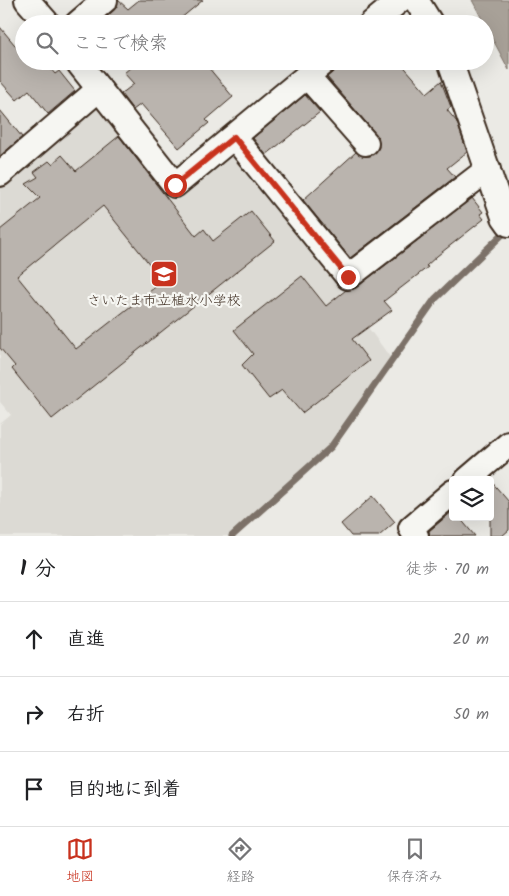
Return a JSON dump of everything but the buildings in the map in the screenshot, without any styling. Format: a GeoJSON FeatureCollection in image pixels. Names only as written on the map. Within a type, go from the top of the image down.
{"type":"FeatureCollection","features":[{"type":"Feature","properties":{"kind":"street"},"geometry":{"type":"LineString","coordinates":[[27,0],[40,15]]}},
{"type":"Feature","properties":{"kind":"street"},"geometry":{"type":"LineString","coordinates":[[88,15],[105,0]]}},
{"type":"Feature","properties":{"kind":"street"},"geometry":{"type":"LineString","coordinates":[[382,15],[400,0]]}},
{"type":"Feature","properties":{"kind":"street"},"geometry":{"type":"LineString","coordinates":[[416,0],[425,15]]}},
{"type":"Feature","properties":{"kind":"street"},"geometry":{"type":"LineString","coordinates":[[85,70],[175,185],[314,70]]}},
{"type":"Feature","properties":{"kind":"street"},"geometry":{"type":"LineString","coordinates":[[453,70],[504,217],[509,224]]}},
{"type":"Feature","properties":{"kind":"street"},"geometry":{"type":"LineString","coordinates":[[307,76],[366,143]]}},
{"type":"Feature","properties":{"kind":"street"},"geometry":{"type":"LineString","coordinates":[[0,174],[99,89]]}},
{"type":"Feature","properties":{"kind":"street"},"geometry":{"type":"LineString","coordinates":[[234,137],[348,277],[488,169]]}},
{"type":"Feature","properties":{"kind":"street"},"geometry":{"type":"LineString","coordinates":[[472,476],[509,444]]}},
{"type":"Feature","properties":{"kind":"street"},"geometry":{"type":"LineString","coordinates":[[416,536],[410,528],[449,495]]}},
{"type":"Feature","properties":{"kind":"shaded area"},"geometry":{"type":"Polygon","coordinates":[[[472,0],[509,0],[509,70],[494,42],[494,15],[480,15],[472,0]]]}},
{"type":"Feature","properties":{"kind":"shaded area","name":"さいたま市立植水小学校"},"geometry":{"type":"Polygon","coordinates":[[[100,96],[174,191],[232,145],[390,357],[327,447],[228,536],[0,536],[0,424],[11,415],[0,402],[0,181],[100,96]]]}},
{"type":"Feature","properties":{"kind":"waterway"},"geometry":{"type":"LineString","coordinates":[[232,536],[331,447],[435,299],[509,228]]}},
{"type":"Feature","properties":{"kind":"place","name":"さいたま市立植水小学校"},"geometry":{"type":"Point","coordinates":[164,274]}},
{"type":"Feature","properties":{"kind":"route"},"geometry":{"type":"LineString","coordinates":[[175,185],[234,137],[348,277]]}}]}
